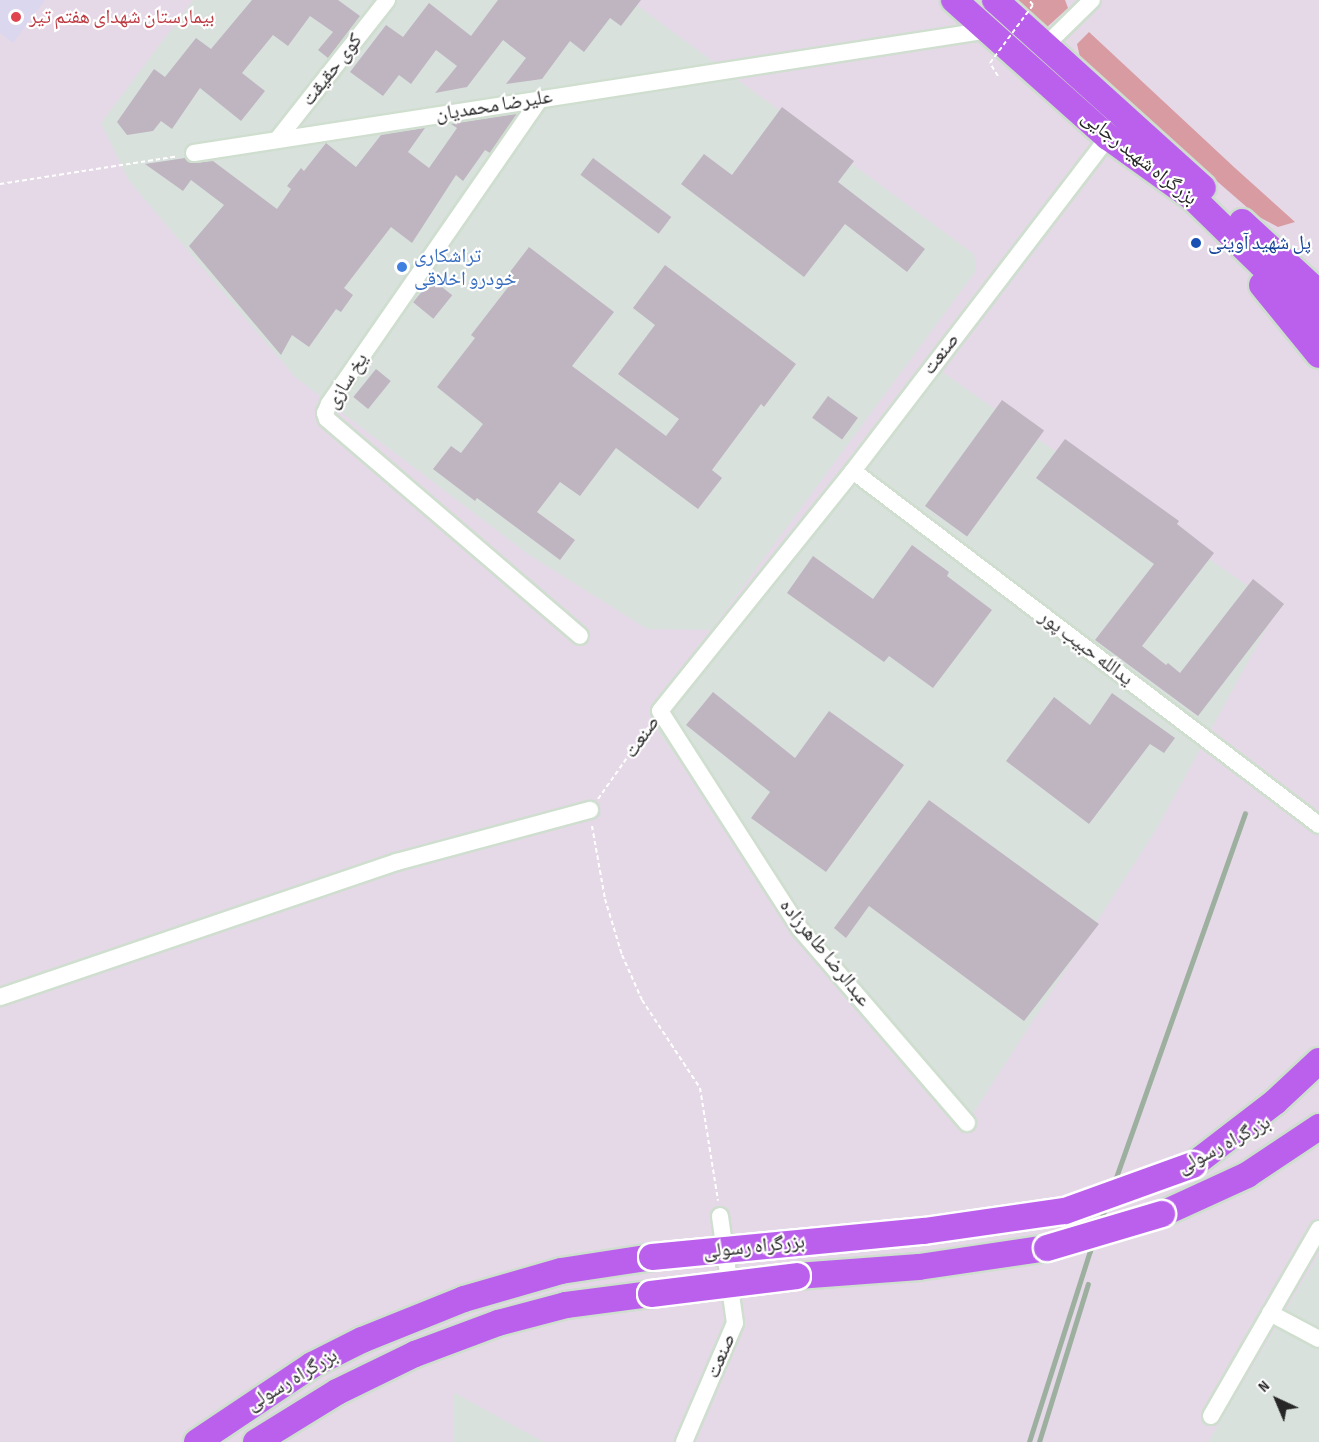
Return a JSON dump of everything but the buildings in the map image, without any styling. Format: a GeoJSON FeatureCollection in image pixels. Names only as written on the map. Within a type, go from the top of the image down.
{"type":"FeatureCollection","features":[{"type":"Feature","properties":{"kind":"highway","name":"بزرگراه شهید رجایی"},"geometry":{"type":"LineString","coordinates":[[954,0],[1108,137],[1203,197],[1319,293]]}},
{"type":"Feature","properties":{"kind":"highway","name":"بزرگراه شهید رجایی"},"geometry":{"type":"LineString","coordinates":[[995,0],[1046,45],[1203,197],[1319,321]]}},
{"type":"Feature","properties":{"kind":"highway"},"geometry":{"type":"LineString","coordinates":[[1203,197],[1319,269]]}},
{"type":"Feature","properties":{"kind":"highway"},"geometry":{"type":"LineString","coordinates":[[1203,197],[1319,355]]}},
{"type":"Feature","properties":{"kind":"highway"},"geometry":{"type":"LineString","coordinates":[[1193,1165],[1275,1102],[1319,1061]]}},
{"type":"Feature","properties":{"kind":"highway","name":"بزرگراه رسولی"},"geometry":{"type":"LineString","coordinates":[[197,1442],[312,1365],[362,1340],[464,1299],[561,1271],[652,1257],[924,1231],[1065,1210],[1193,1165],[1282,1114],[1319,1085]]}},
{"type":"Feature","properties":{"kind":"highway","name":"بزرگراه رسولی"},"geometry":{"type":"LineString","coordinates":[[255,1442],[337,1392],[415,1353],[498,1323],[566,1305],[797,1276],[919,1268],[1047,1248],[1162,1214],[1248,1175],[1319,1127]]}},
{"type":"Feature","properties":{"kind":"highway"},"geometry":{"type":"LineString","coordinates":[[1248,1175],[1319,1142]]}},
{"type":"Feature","properties":{"kind":"street","name":"کوی حقیقت"},"geometry":{"type":"LineString","coordinates":[[277,140],[387,0]]}},
{"type":"Feature","properties":{"kind":"street"},"geometry":{"type":"LineString","coordinates":[[1046,45],[1092,0]]}},
{"type":"Feature","properties":{"kind":"street","name":"علیرضا محمدیان"},"geometry":{"type":"LineString","coordinates":[[194,153],[989,30]]}},
{"type":"Feature","properties":{"kind":"street","name":"یخ سازی"},"geometry":{"type":"LineString","coordinates":[[540,99],[325,413],[327,419],[580,636]]}},
{"type":"Feature","properties":{"kind":"street","name":"صنعت"},"geometry":{"type":"LineString","coordinates":[[660,711],[852,471],[1108,137]]}},
{"type":"Feature","properties":{"kind":"street","name":"یدالله حبیب پور"},"geometry":{"type":"LineString","coordinates":[[852,471],[1319,825]]}},
{"type":"Feature","properties":{"kind":"street","name":"عبدالرضا طاهرزاده"},"geometry":{"type":"LineString","coordinates":[[660,711],[800,928],[967,1123]]}},
{"type":"Feature","properties":{"kind":"street"},"geometry":{"type":"LineString","coordinates":[[0,997],[397,862],[590,810]]}},
{"type":"Feature","properties":{"kind":"street","name":"صنعت"},"geometry":{"type":"LineString","coordinates":[[684,1442],[735,1323],[720,1216]]}},
{"type":"Feature","properties":{"kind":"street"},"geometry":{"type":"LineString","coordinates":[[1212,1416],[1319,1229]]}},
{"type":"Feature","properties":{"kind":"street"},"geometry":{"type":"LineString","coordinates":[[1270,1312],[1319,1339]]}},
{"type":"Feature","properties":{"kind":"path"},"geometry":{"type":"LineString","coordinates":[[998,76],[990,63],[1033,5],[1029,0]]}},
{"type":"Feature","properties":{"kind":"path"},"geometry":{"type":"LineString","coordinates":[[0,184],[194,153]]}},
{"type":"Feature","properties":{"kind":"path","name":"صنعت"},"geometry":{"type":"LineString","coordinates":[[590,810],[660,711]]}},
{"type":"Feature","properties":{"kind":"path"},"geometry":{"type":"LineString","coordinates":[[590,810],[605,899],[622,955],[642,1000],[700,1088],[720,1216]]}},
{"type":"Feature","properties":{"kind":"shaded area","name":"بیمارستان شهدای هفتم تیر"},"geometry":{"type":"Polygon","coordinates":[[[0,0],[45,0],[13,43],[0,33],[0,0]]]}},
{"type":"Feature","properties":{"kind":"shaded area"},"geometry":{"type":"Polygon","coordinates":[[[193,0],[630,0],[974,254],[976,271],[711,630],[647,629],[529,555],[295,377],[129,181],[101,123],[193,0]]]}},
{"type":"Feature","properties":{"kind":"shaded area"},"geometry":{"type":"Polygon","coordinates":[[[1010,0],[1065,0],[1068,8],[1046,28],[1010,0]]]}},
{"type":"Feature","properties":{"kind":"shaded area"},"geometry":{"type":"Polygon","coordinates":[[[1089,32],[1295,222],[1278,227],[1257,216],[1081,62],[1077,44],[1089,32]]]}},
{"type":"Feature","properties":{"kind":"shaded area"},"geometry":{"type":"Polygon","coordinates":[[[941,371],[1278,607],[1156,830],[967,1123],[795,922],[657,730],[941,371]]]}},
{"type":"Feature","properties":{"kind":"shaded area"},"geometry":{"type":"Polygon","coordinates":[[[1319,1255],[1319,1442],[1208,1442],[1319,1255]]]}},
{"type":"Feature","properties":{"kind":"shaded area"},"geometry":{"type":"Polygon","coordinates":[[[453,1392],[544,1442],[454,1442],[453,1392]]]}},
{"type":"Feature","properties":{"kind":"railway"},"geometry":{"type":"LineString","coordinates":[[1029,1442],[1090,1251],[1245,814]]}},
{"type":"Feature","properties":{"kind":"railway"},"geometry":{"type":"LineString","coordinates":[[1039,1442],[1088,1284]]}},
{"type":"Feature","properties":{"kind":"place","name":"بیمارستان شهدای هفتم تیر"},"geometry":{"type":"Point","coordinates":[16,17]}},
{"type":"Feature","properties":{"kind":"place","name":"پل شهید آوینی"},"geometry":{"type":"Point","coordinates":[1196,243]}},
{"type":"Feature","properties":{"kind":"place","name":"تراشکاری خودرو اخلاقی"},"geometry":{"type":"Point","coordinates":[402,267]}}]}
